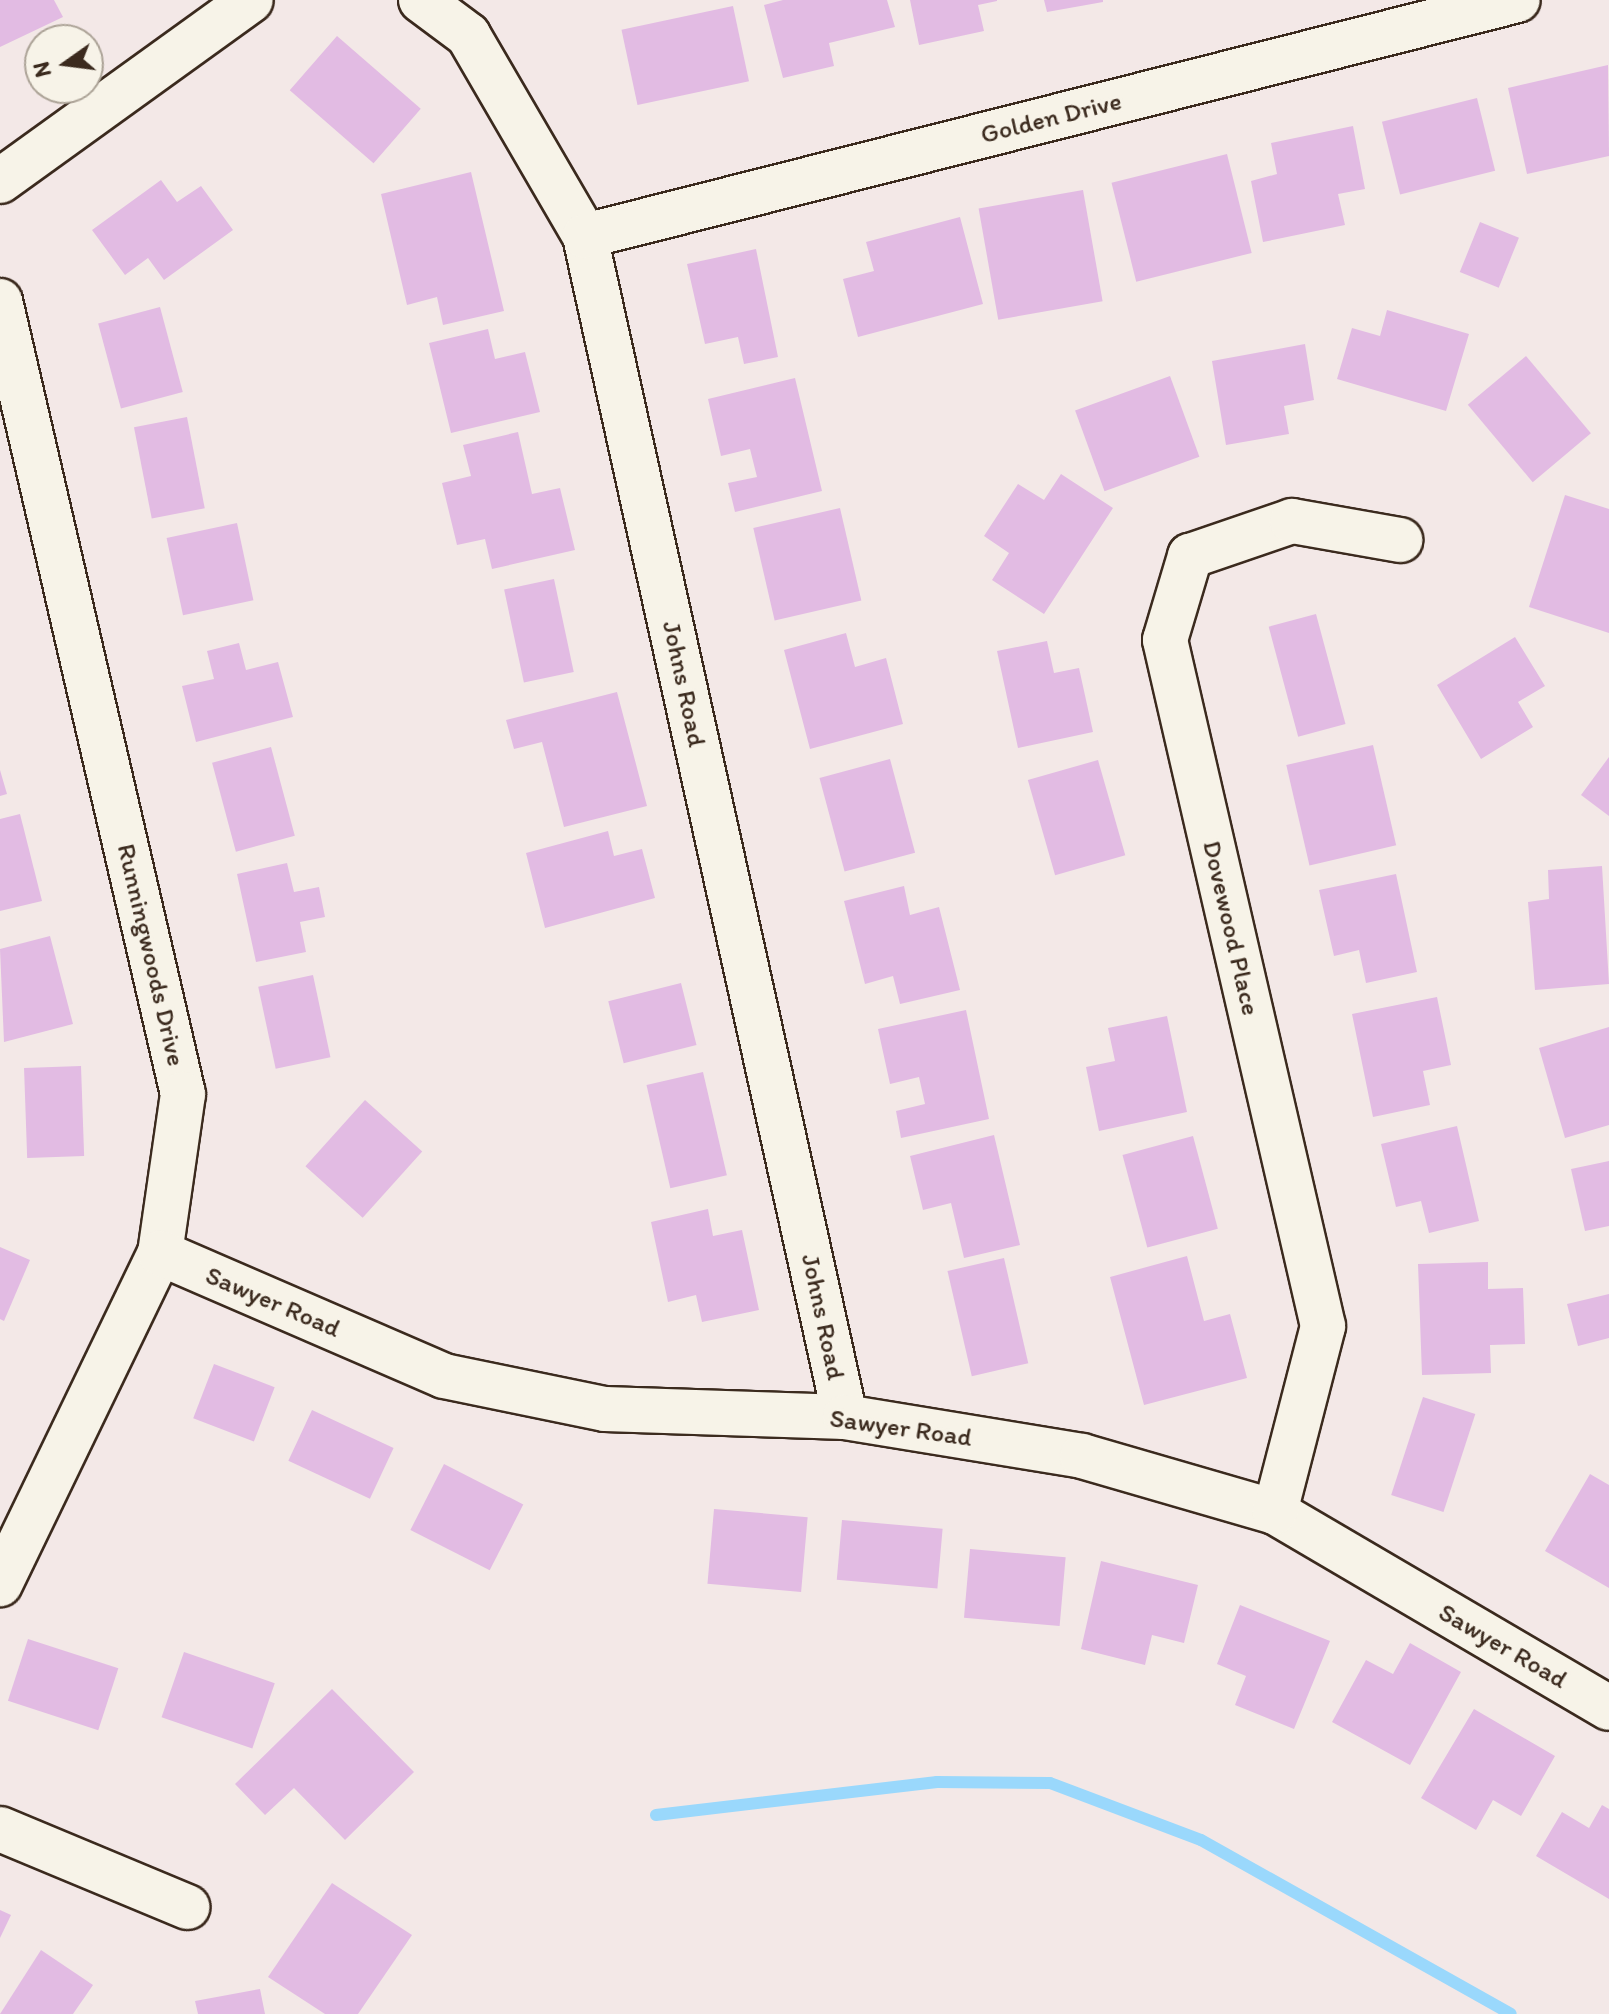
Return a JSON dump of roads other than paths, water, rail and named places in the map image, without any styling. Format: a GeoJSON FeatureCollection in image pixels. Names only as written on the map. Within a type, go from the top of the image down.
{"type":"FeatureCollection","features":[{"type":"Feature","properties":{"kind":"street"},"geometry":{"type":"LineString","coordinates":[[0,181],[251,0]]}},
{"type":"Feature","properties":{"kind":"street","name":"Johns Road"},"geometry":{"type":"LineString","coordinates":[[421,0],[468,35],[585,236],[845,1417]]}},
{"type":"Feature","properties":{"kind":"street","name":"Golden Drive"},"geometry":{"type":"LineString","coordinates":[[585,236],[1518,0]]}},
{"type":"Feature","properties":{"kind":"street","name":"Runningwoods Drive"},"geometry":{"type":"LineString","coordinates":[[0,301],[183,1094],[160,1253],[0,1584]]}},
{"type":"Feature","properties":{"kind":"street","name":"Dovewood Place"},"geometry":{"type":"LineString","coordinates":[[1275,1512],[1323,1326],[1165,640],[1190,556],[1292,521],[1400,540]]}},
{"type":"Feature","properties":{"kind":"street","name":"Sawyer Road"},"geometry":{"type":"LineString","coordinates":[[160,1253],[444,1376],[605,1409],[845,1417],[1082,1456],[1275,1512],[1609,1708]]}},
{"type":"Feature","properties":{"kind":"street"},"geometry":{"type":"LineString","coordinates":[[0,1829],[187,1907]]}},
{"type":"Feature","properties":{"kind":"waterway"},"geometry":{"type":"LineString","coordinates":[[656,1815],[937,1782],[1050,1783],[1201,1840],[1511,2014]]}}]}
